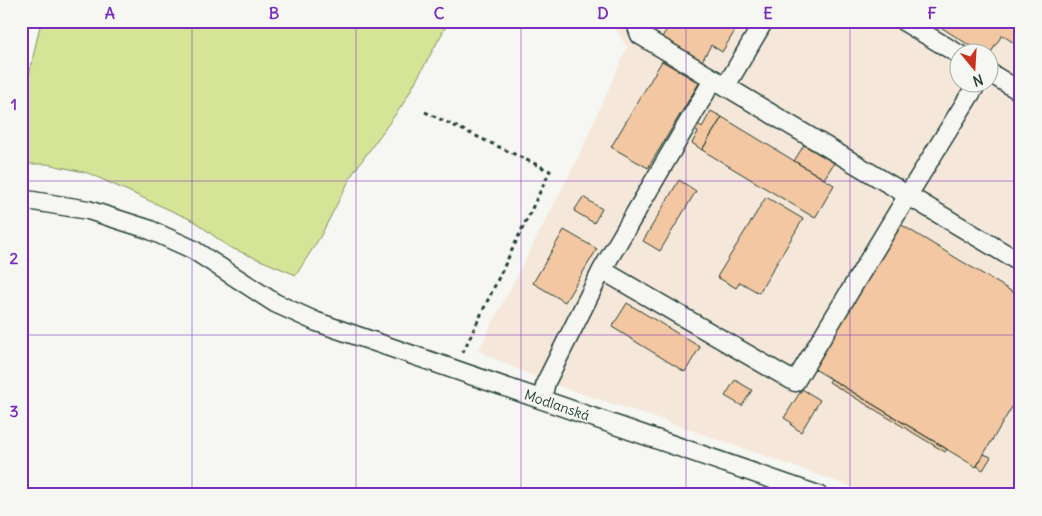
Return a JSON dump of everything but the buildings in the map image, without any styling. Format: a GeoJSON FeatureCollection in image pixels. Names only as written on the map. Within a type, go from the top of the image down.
{"type":"FeatureCollection","features":[{"type":"Feature","properties":{"kind":"street"},"geometry":{"type":"LineString","coordinates":[[636,21],[640,36],[1021,263]]}},
{"type":"Feature","properties":{"kind":"street"},"geometry":{"type":"LineString","coordinates":[[542,399],[546,382],[602,270],[720,83],[764,21]]}},
{"type":"Feature","properties":{"kind":"street"},"geometry":{"type":"LineString","coordinates":[[903,21],[950,49]]}},
{"type":"Feature","properties":{"kind":"street"},"geometry":{"type":"LineString","coordinates":[[1000,79],[1021,92]]}},
{"type":"Feature","properties":{"kind":"street"},"geometry":{"type":"LineString","coordinates":[[602,270],[795,382],[972,92]]}},
{"type":"Feature","properties":{"kind":"street","name":"Modlanská"},"geometry":{"type":"LineString","coordinates":[[21,199],[88,210],[148,229],[192,249],[260,293],[297,314],[317,322],[818,495]]}},
{"type":"Feature","properties":{"kind":"path"},"geometry":{"type":"LineString","coordinates":[[425,112],[550,171],[455,370]]}},
{"type":"Feature","properties":{"kind":"shaded area"},"geometry":{"type":"Polygon","coordinates":[[[613,21],[1021,21],[1021,495],[875,495],[665,421],[546,382],[478,351],[576,162],[627,47],[612,23],[613,21]]]}},
{"type":"Feature","properties":{"kind":"green space"},"geometry":{"type":"Polygon","coordinates":[[[41,21],[449,21],[403,104],[353,173],[320,237],[296,275],[229,247],[194,221],[88,173],[47,164],[21,164],[21,118],[41,21]]]}}]}
